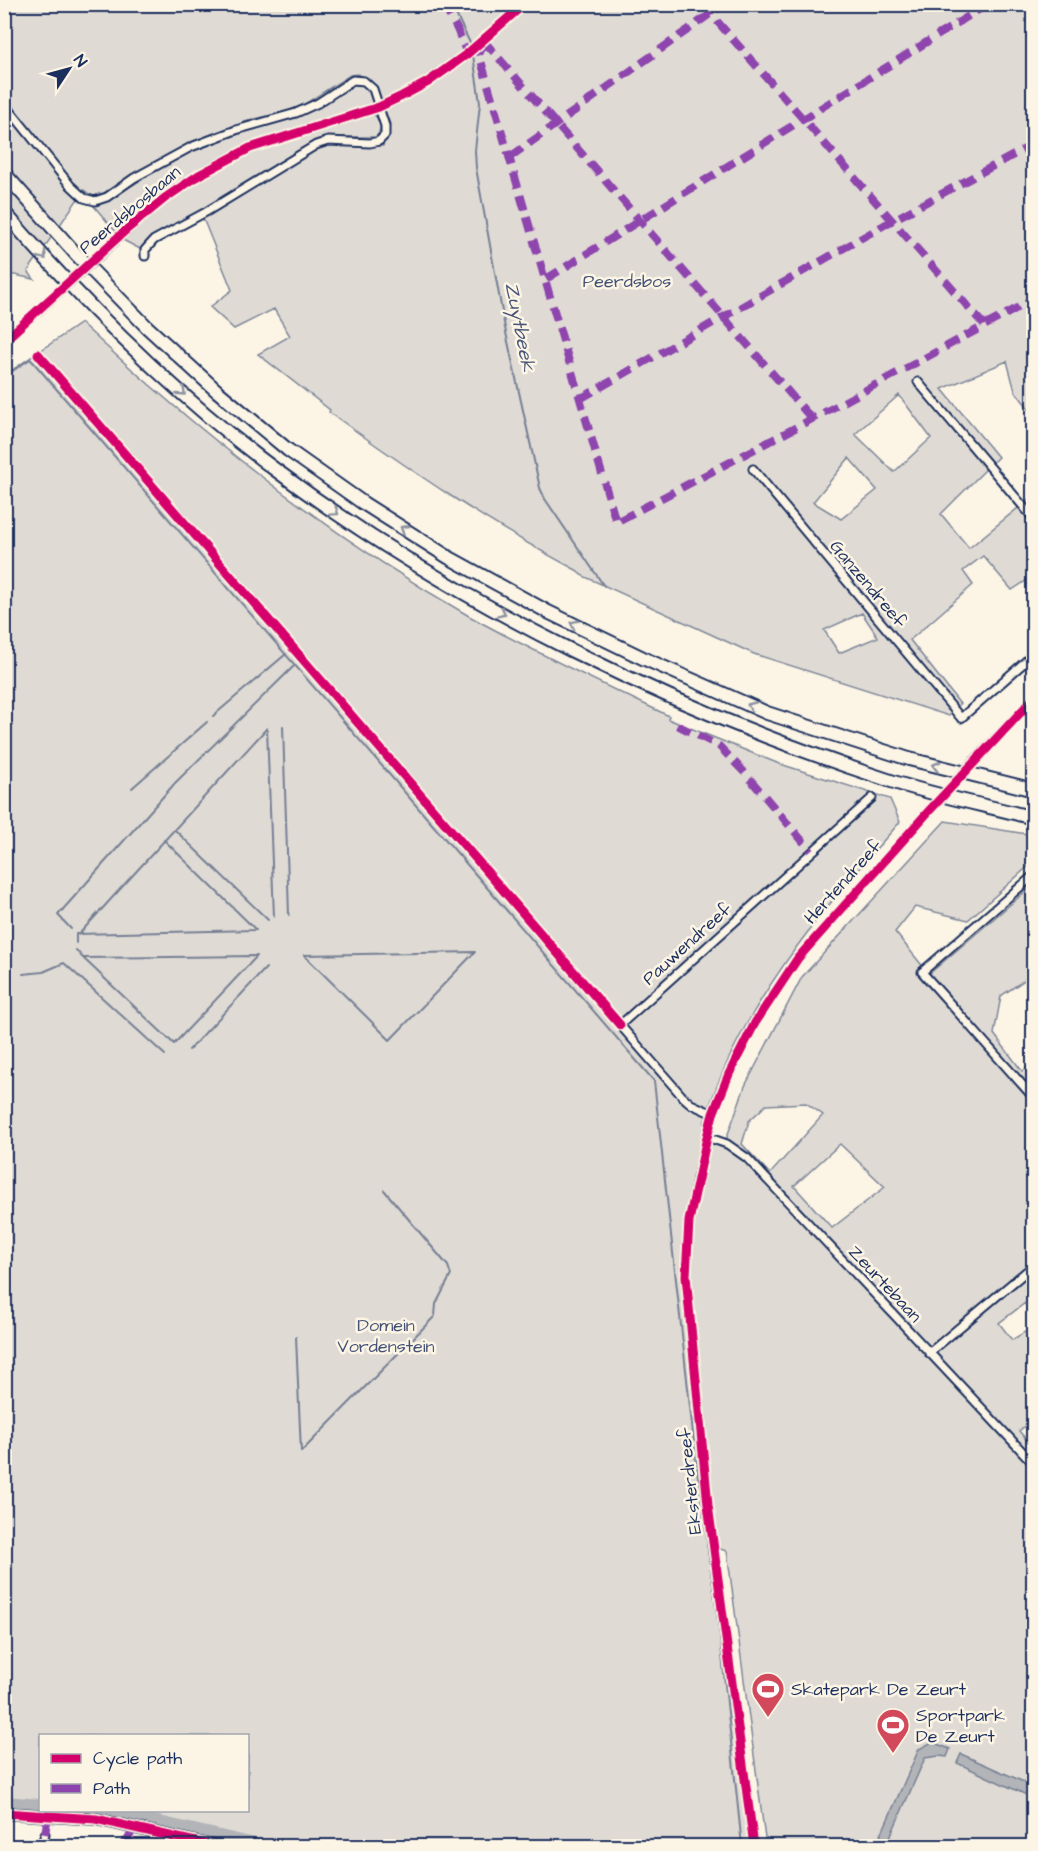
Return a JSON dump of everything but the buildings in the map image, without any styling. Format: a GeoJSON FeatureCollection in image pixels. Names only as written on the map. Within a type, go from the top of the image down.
{"type":"FeatureCollection","features":[{"type":"Feature","properties":{"kind":"highway"},"geometry":{"type":"LineString","coordinates":[[4,173],[76,254],[147,327],[217,391],[297,457],[363,503],[448,557],[548,612],[767,713],[909,759],[1034,790]]}},
{"type":"Feature","properties":{"kind":"highway"},"geometry":{"type":"LineString","coordinates":[[4,212],[56,272],[129,344],[201,409],[272,468],[351,523],[434,576],[539,633],[627,676],[758,734],[900,784],[1034,818]]}},
{"type":"Feature","properties":{"kind":"main road"},"geometry":{"type":"LineString","coordinates":[[4,1813],[96,1819],[213,1846]]}},
{"type":"Feature","properties":{"kind":"street","name":"Peerdsbosbaan"},"geometry":{"type":"LineString","coordinates":[[4,103],[70,186],[84,198],[95,201],[107,197],[134,178],[191,147],[236,130],[296,113],[318,103],[353,80],[370,84],[378,98],[385,126],[385,135],[379,141],[370,143],[328,141],[316,145],[206,212],[154,240],[145,250],[145,256]]}},
{"type":"Feature","properties":{"kind":"street","name":"Peerdsbosbaan"},"geometry":{"type":"LineString","coordinates":[[4,341],[127,229],[165,198],[221,162],[274,140],[379,107],[428,82]]}},
{"type":"Feature","properties":{"kind":"street"},"geometry":{"type":"LineString","coordinates":[[918,382],[1034,519]]}},
{"type":"Feature","properties":{"kind":"street","name":"Ganzendreef"},"geometry":{"type":"LineString","coordinates":[[753,469],[961,718],[1034,654]]}},
{"type":"Feature","properties":{"kind":"street","name":"Hertendreef"},"geometry":{"type":"LineString","coordinates":[[713,1114],[729,1074],[755,1023],[798,958],[975,760],[1034,698]]}},
{"type":"Feature","properties":{"kind":"street","name":"Pauwendreef"},"geometry":{"type":"LineString","coordinates":[[713,1114],[691,1104],[682,1096],[620,1025],[872,798]]}},
{"type":"Feature","properties":{"kind":"street"},"geometry":{"type":"LineString","coordinates":[[1034,875],[922,972],[1034,1098]]}},
{"type":"Feature","properties":{"kind":"street","name":"Eksterdreef"},"geometry":{"type":"LineString","coordinates":[[713,1114],[689,1221],[686,1276],[708,1505],[754,1846]]}},
{"type":"Feature","properties":{"kind":"street","name":"Zeurtebaan"},"geometry":{"type":"LineString","coordinates":[[707,1137],[727,1144],[747,1158],[1034,1464]]}},
{"type":"Feature","properties":{"kind":"street"},"geometry":{"type":"LineString","coordinates":[[929,1353],[1034,1265]]}},
{"type":"Feature","properties":{"kind":"street"},"geometry":{"type":"LineString","coordinates":[[41,1846],[45,1834]]}},
{"type":"Feature","properties":{"kind":"green space","name":"Peerdsbos"},"geometry":{"type":"Polygon","coordinates":[[[4,5],[1033,5],[1033,414],[1015,391],[1007,361],[942,389],[998,457],[941,514],[969,548],[1029,499],[1033,503],[1033,576],[1012,590],[983,556],[963,571],[973,585],[910,640],[960,704],[949,716],[754,654],[581,575],[578,571],[513,535],[451,496],[329,412],[330,410],[258,354],[290,336],[274,309],[234,329],[210,307],[232,290],[200,211],[153,238],[142,250],[121,239],[163,205],[208,175],[240,158],[288,139],[371,113],[380,124],[380,131],[376,137],[329,137],[314,142],[302,150],[330,143],[383,146],[390,124],[376,87],[358,74],[350,75],[305,104],[288,111],[247,121],[184,146],[102,194],[93,197],[84,190],[28,271],[34,279],[5,273],[4,5]],[[899,395],[855,434],[894,472],[931,438],[899,395]],[[849,458],[813,502],[841,519],[877,490],[849,458]],[[862,613],[824,630],[839,653],[878,637],[862,613]]]}},
{"type":"Feature","properties":{"kind":"green space"},"geometry":{"type":"Polygon","coordinates":[[[349,83],[365,83],[374,98],[370,107],[269,138],[199,170],[157,198],[116,232],[93,205],[110,199],[168,163],[221,137],[291,117],[349,83]]]}},
{"type":"Feature","properties":{"kind":"green space","name":"Domein Vordenstein"},"geometry":{"type":"Polygon","coordinates":[[[81,323],[172,404],[267,481],[366,552],[469,616],[669,716],[668,719],[777,763],[890,799],[900,822],[812,926],[761,1000],[738,1040],[719,1080],[704,1123],[723,1148],[745,1086],[802,977],[945,821],[1033,835],[1033,862],[968,920],[915,907],[895,932],[929,974],[1033,885],[1033,974],[1001,996],[994,1034],[1022,1071],[1034,1063],[1033,1316],[1025,1303],[999,1323],[1012,1340],[1033,1327],[1033,1420],[1019,1431],[1034,1448],[1033,1846],[766,1846],[727,1551],[707,1545],[749,1846],[255,1846],[121,1816],[71,1812],[249,1812],[249,1734],[39,1734],[39,1809],[5,1806],[5,375],[81,323]],[[806,1103],[766,1105],[749,1121],[742,1144],[770,1174],[823,1115],[806,1103]],[[840,1144],[794,1186],[832,1228],[885,1187],[840,1144]]]}},
{"type":"Feature","properties":{"kind":"shaded area"},"geometry":{"type":"Polygon","coordinates":[[[932,1742],[950,1749],[947,1757],[925,1758],[886,1846],[876,1846],[919,1749],[932,1742]]]}},
{"type":"Feature","properties":{"kind":"shaded area"},"geometry":{"type":"Polygon","coordinates":[[[961,1754],[1033,1786],[1033,1798],[957,1763],[961,1754]]]}},
{"type":"Feature","properties":{"kind":"waterway","name":"Zuytbeek"},"geometry":{"type":"LineString","coordinates":[[451,4],[471,45]]}},
{"type":"Feature","properties":{"kind":"waterway","name":"Zuytbeek"},"geometry":{"type":"LineString","coordinates":[[473,55],[480,103],[475,151],[476,168],[505,328],[540,488],[545,499],[604,586]]}},
{"type":"Feature","properties":{"kind":"waterway"},"geometry":{"type":"LineString","coordinates":[[4,377],[30,359],[34,363],[654,1081],[697,1470],[719,1627],[742,1846]]}},
{"type":"Feature","properties":{"kind":"waterway"},"geometry":{"type":"LineString","coordinates":[[213,716],[286,654]]}},
{"type":"Feature","properties":{"kind":"waterway"},"geometry":{"type":"LineString","coordinates":[[71,929],[58,915],[176,782],[295,665]]}},
{"type":"Feature","properties":{"kind":"waterway"},"geometry":{"type":"LineString","coordinates":[[132,788],[207,722]]}},
{"type":"Feature","properties":{"kind":"waterway"},"geometry":{"type":"LineString","coordinates":[[283,726],[289,915]]}},
{"type":"Feature","properties":{"kind":"waterway"},"geometry":{"type":"LineString","coordinates":[[267,728],[274,917]]}},
{"type":"Feature","properties":{"kind":"waterway"},"geometry":{"type":"LineString","coordinates":[[81,932],[267,728]]}},
{"type":"Feature","properties":{"kind":"waterway"},"geometry":{"type":"LineString","coordinates":[[175,830],[268,920]]}},
{"type":"Feature","properties":{"kind":"waterway"},"geometry":{"type":"LineString","coordinates":[[76,943],[76,934],[256,930],[164,840]]}},
{"type":"Feature","properties":{"kind":"waterway"},"geometry":{"type":"LineString","coordinates":[[76,950],[83,958],[174,1044],[257,956],[83,958]]}},
{"type":"Feature","properties":{"kind":"waterway"},"geometry":{"type":"LineString","coordinates":[[475,952],[390,1040],[304,955],[475,952]]}},
{"type":"Feature","properties":{"kind":"waterway"},"geometry":{"type":"LineString","coordinates":[[23,974],[43,972],[64,963],[165,1055]]}},
{"type":"Feature","properties":{"kind":"waterway"},"geometry":{"type":"LineString","coordinates":[[189,1050],[266,968]]}},
{"type":"Feature","properties":{"kind":"waterway"},"geometry":{"type":"LineString","coordinates":[[296,1337],[301,1452],[435,1316],[436,1304],[451,1275],[448,1266],[384,1190]]}},
{"type":"Feature","properties":{"kind":"waterway"},"geometry":{"type":"LineString","coordinates":[[4,1803],[39,1806]]}},
{"type":"Feature","properties":{"kind":"waterway"},"geometry":{"type":"LineString","coordinates":[[109,1812],[259,1846]]}},
{"type":"Feature","properties":{"kind":"marked path"},"geometry":{"type":"LineString","coordinates":[[443,4],[457,29],[467,54]]}},
{"type":"Feature","properties":{"kind":"marked path"},"geometry":{"type":"LineString","coordinates":[[702,4],[984,325]]}},
{"type":"Feature","properties":{"kind":"marked path"},"geometry":{"type":"LineString","coordinates":[[510,157],[724,4]]}},
{"type":"Feature","properties":{"kind":"marked path"},"geometry":{"type":"LineString","coordinates":[[546,279],[988,4]]}},
{"type":"Feature","properties":{"kind":"marked path"},"geometry":{"type":"LineString","coordinates":[[484,41],[479,54],[616,522],[1034,299]]}},
{"type":"Feature","properties":{"kind":"marked path"},"geometry":{"type":"LineString","coordinates":[[484,41],[812,419]]}},
{"type":"Feature","properties":{"kind":"marked path"},"geometry":{"type":"LineString","coordinates":[[580,399],[893,220],[1034,144]]}},
{"type":"Feature","properties":{"kind":"marked path"},"geometry":{"type":"LineString","coordinates":[[677,725],[719,746],[811,851]]}},
{"type":"Feature","properties":{"kind":"marked path"},"geometry":{"type":"LineString","coordinates":[[45,1834],[48,1816]]}},
{"type":"Feature","properties":{"kind":"marked path"},"geometry":{"type":"LineString","coordinates":[[126,1843],[134,1828]]}},
{"type":"Feature","properties":{"kind":"cycle path"},"geometry":{"type":"LineString","coordinates":[[4,341],[127,229],[165,198],[199,175],[250,148],[379,107],[402,96],[428,82],[467,54],[524,4]]}},
{"type":"Feature","properties":{"kind":"cycle path"},"geometry":{"type":"LineString","coordinates":[[38,354],[620,1025]]}},
{"type":"Feature","properties":{"kind":"cycle path"},"geometry":{"type":"LineString","coordinates":[[754,1846],[708,1505],[686,1276],[689,1221],[707,1137],[713,1114],[729,1074],[755,1023],[798,958],[928,812],[1034,698]]}},
{"type":"Feature","properties":{"kind":"cycle path"},"geometry":{"type":"LineString","coordinates":[[4,1813],[96,1819],[213,1846]]}},
{"type":"Feature","properties":{"kind":"place","name":"Skatepark De Zeurt"},"geometry":{"type":"Point","coordinates":[768,1718]}},
{"type":"Feature","properties":{"kind":"place","name":"Sportpark De Zeurt"},"geometry":{"type":"Point","coordinates":[893,1754]}}]}
